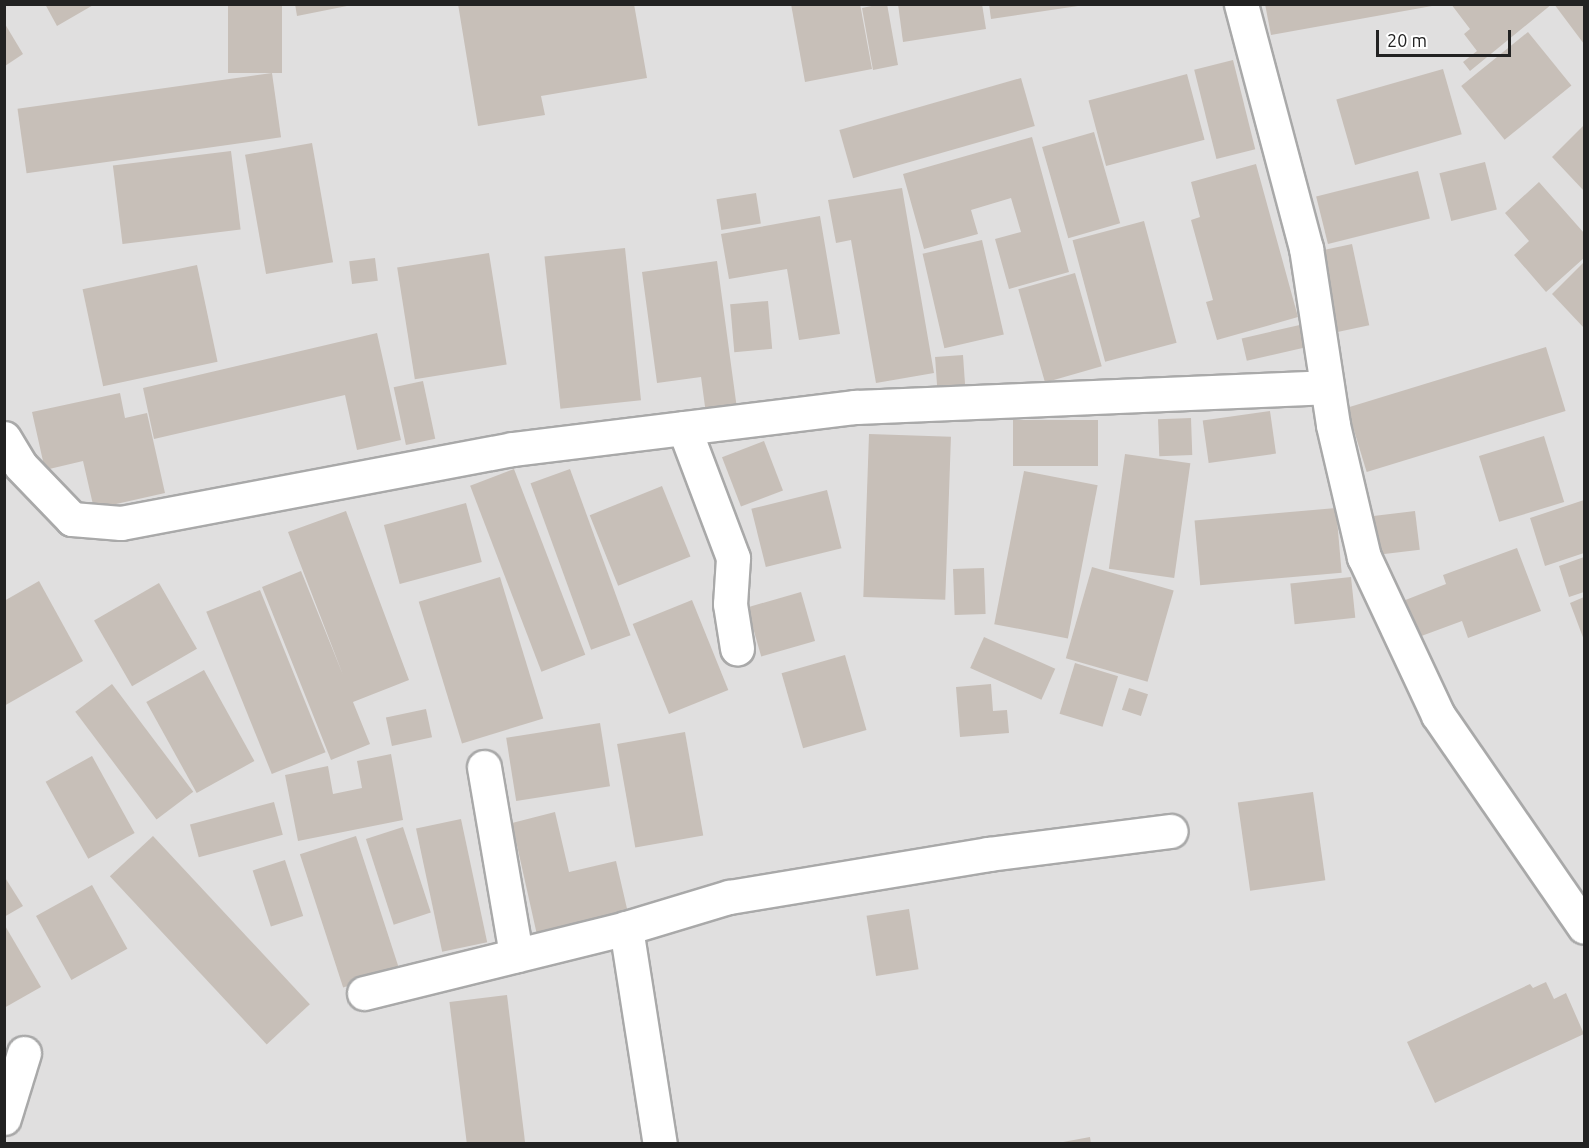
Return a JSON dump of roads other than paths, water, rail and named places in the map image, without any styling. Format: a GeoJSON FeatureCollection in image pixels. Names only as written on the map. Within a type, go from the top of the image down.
{"type":"FeatureCollection","features":[{"type":"Feature","properties":{"kind":"street"},"geometry":{"type":"LineString","coordinates":[[1241,4],[1306,248],[1333,424],[1364,556],[1438,715],[1584,927]]}},
{"type":"Feature","properties":{"kind":"street"},"geometry":{"type":"LineString","coordinates":[[4,438],[20,465],[72,519],[121,523],[512,449],[855,407],[1327,387]]}},
{"type":"Feature","properties":{"kind":"street"},"geometry":{"type":"LineString","coordinates":[[684,428],[733,558],[730,604],[737,648]]}},
{"type":"Feature","properties":{"kind":"street"},"geometry":{"type":"LineString","coordinates":[[484,766],[516,956]]}},
{"type":"Feature","properties":{"kind":"street"},"geometry":{"type":"LineString","coordinates":[[364,993],[626,928],[729,897],[988,854],[1171,831]]}},
{"type":"Feature","properties":{"kind":"street"},"geometry":{"type":"LineString","coordinates":[[626,928],[660,1143]]}},
{"type":"Feature","properties":{"kind":"street"},"geometry":{"type":"LineString","coordinates":[[4,1118],[24,1053]]}}]}
